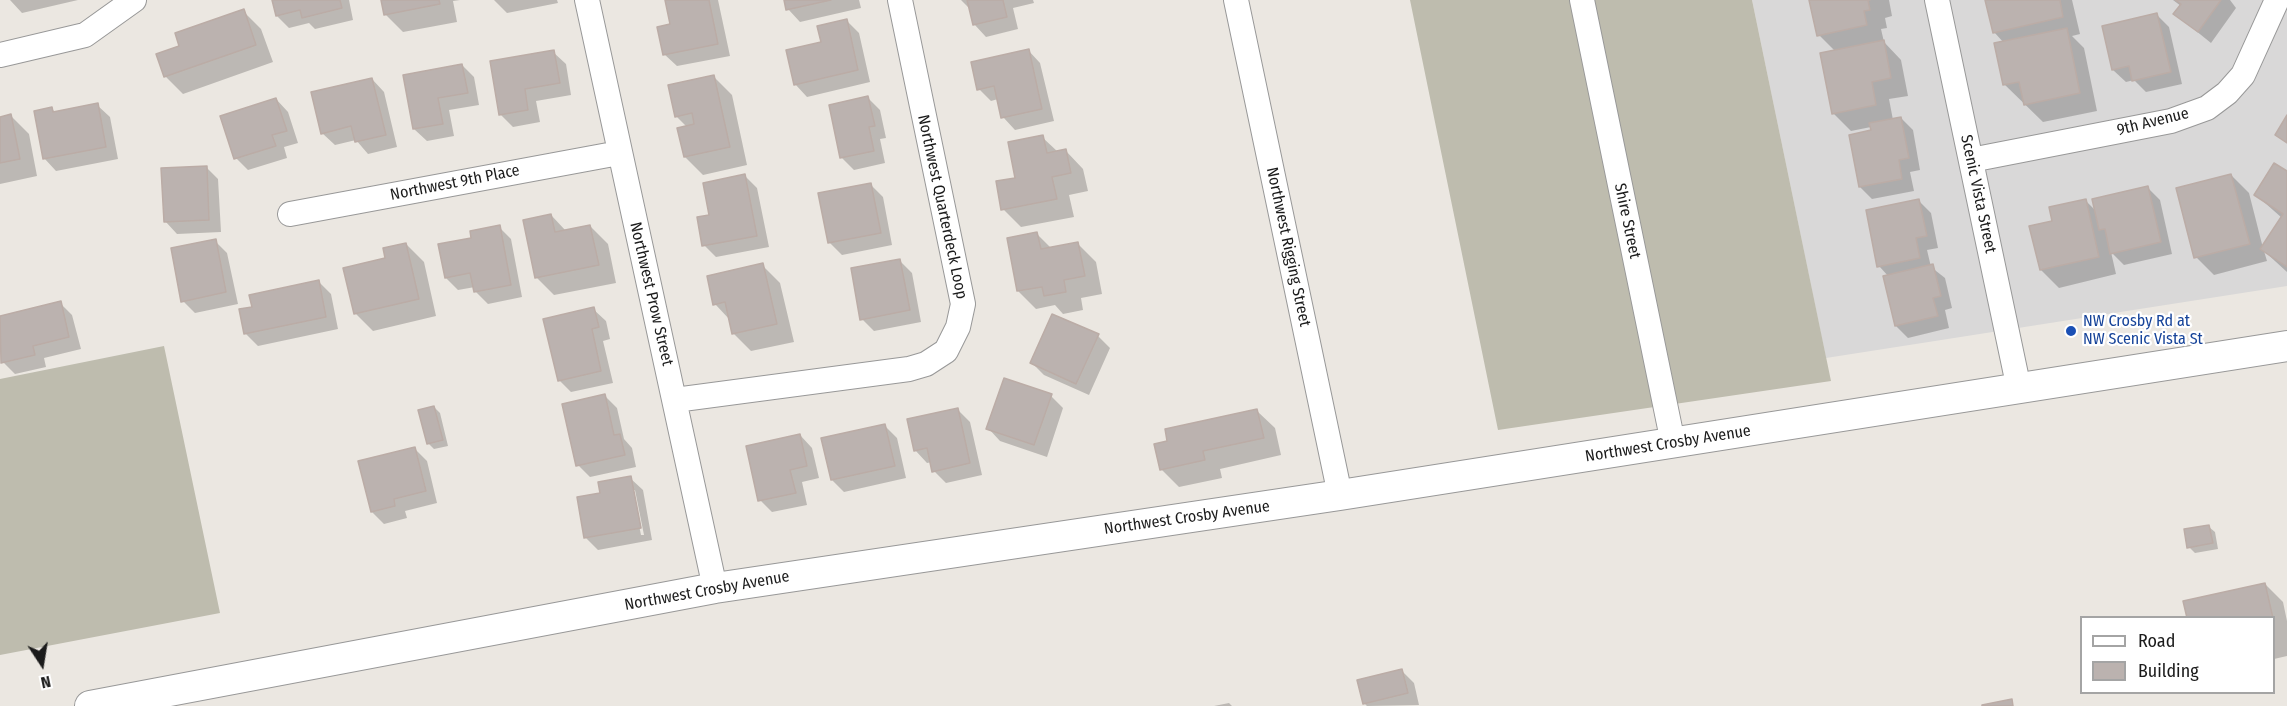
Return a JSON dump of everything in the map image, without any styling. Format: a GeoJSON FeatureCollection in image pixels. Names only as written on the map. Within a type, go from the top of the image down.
{"type":"FeatureCollection","features":[{"type":"Feature","properties":{"kind":"street"},"geometry":{"type":"LineString","coordinates":[[0,55],[86,35],[134,0]]}},
{"type":"Feature","properties":{"kind":"street","name":"Northwest Prow Street"},"geometry":{"type":"LineString","coordinates":[[587,0],[715,588]]}},
{"type":"Feature","properties":{"kind":"street","name":"Northwest Quarterdeck Loop"},"geometry":{"type":"LineString","coordinates":[[675,400],[909,369],[926,364],[946,351],[958,327],[963,304],[900,0]]}},
{"type":"Feature","properties":{"kind":"street","name":"Northwest Rigging Street"},"geometry":{"type":"LineString","coordinates":[[1236,0],[1340,495]]}},
{"type":"Feature","properties":{"kind":"street","name":"Shire Street"},"geometry":{"type":"LineString","coordinates":[[1582,0],[1673,443]]}},
{"type":"Feature","properties":{"kind":"street","name":"Scenic Vista Street"},"geometry":{"type":"LineString","coordinates":[[1937,0],[2019,389]]}},
{"type":"Feature","properties":{"kind":"street","name":"9th Avenue"},"geometry":{"type":"LineString","coordinates":[[1971,160],[2171,122],[2207,108],[2227,93],[2243,75],[2277,0]]}},
{"type":"Feature","properties":{"kind":"street","name":"Northwest 9th Place"},"geometry":{"type":"LineString","coordinates":[[290,214],[619,153]]}},
{"type":"Feature","properties":{"kind":"street","name":"Northwest Crosby Avenue"},"geometry":{"type":"LineString","coordinates":[[90,706],[715,588],[1340,495],[2287,346]]}},
{"type":"Feature","properties":{"kind":"shaded area"},"geometry":{"type":"Polygon","coordinates":[[[1410,0],[1752,0],[1831,381],[1498,430],[1410,0]]]}},
{"type":"Feature","properties":{"kind":"shaded area"},"geometry":{"type":"Polygon","coordinates":[[[1752,0],[2287,0],[2287,286],[1826,358],[1752,0]]]}},
{"type":"Feature","properties":{"kind":"shaded area"},"geometry":{"type":"Polygon","coordinates":[[[164,346],[220,613],[0,655],[0,379],[164,346]]]}},
{"type":"Feature","properties":{"kind":"building"},"geometry":{"type":"Polygon","coordinates":[[[272,0],[340,0],[342,8],[302,18],[300,10],[276,16],[272,0]]]}},
{"type":"Feature","properties":{"kind":"building"},"geometry":{"type":"Polygon","coordinates":[[[381,0],[439,0],[440,4],[384,15],[381,0]]]}},
{"type":"Feature","properties":{"kind":"building"},"geometry":{"type":"Polygon","coordinates":[[[665,0],[709,0],[718,44],[663,55],[657,27],[670,24],[665,0]]]}},
{"type":"Feature","properties":{"kind":"building"},"geometry":{"type":"Polygon","coordinates":[[[784,0],[831,0],[786,10],[784,0]]]}},
{"type":"Feature","properties":{"kind":"building"},"geometry":{"type":"Polygon","coordinates":[[[967,0],[1003,0],[1007,17],[973,25],[967,0]]]}},
{"type":"Feature","properties":{"kind":"building"},"geometry":{"type":"Polygon","coordinates":[[[1809,0],[1868,0],[1870,10],[1864,11],[1867,25],[1817,36],[1809,0]]]}},
{"type":"Feature","properties":{"kind":"building"},"geometry":{"type":"Polygon","coordinates":[[[1985,0],[2060,0],[2063,17],[1993,33],[1985,0]]]}},
{"type":"Feature","properties":{"kind":"building"},"geometry":{"type":"Polygon","coordinates":[[[2175,0],[2221,0],[2198,32],[2173,14],[2181,4],[2175,0]]]}},
{"type":"Feature","properties":{"kind":"building"},"geometry":{"type":"Polygon","coordinates":[[[244,9],[256,45],[164,77],[156,54],[179,46],[175,33],[244,9]]]}},
{"type":"Feature","properties":{"kind":"building"},"geometry":{"type":"Polygon","coordinates":[[[2157,13],[2171,72],[2132,81],[2129,66],[2112,70],[2102,26],[2157,13]]]}},
{"type":"Feature","properties":{"kind":"building"},"geometry":{"type":"Polygon","coordinates":[[[847,19],[858,70],[794,85],[786,50],[821,42],[817,26],[847,19]]]}},
{"type":"Feature","properties":{"kind":"building"},"geometry":{"type":"Polygon","coordinates":[[[2067,28],[2080,93],[2024,105],[2019,82],[2003,85],[1994,43],[2067,28]]]}},
{"type":"Feature","properties":{"kind":"building"},"geometry":{"type":"Polygon","coordinates":[[[1884,40],[1891,78],[1872,82],[1876,105],[1832,114],[1820,53],[1884,40]]]}},
{"type":"Feature","properties":{"kind":"building"},"geometry":{"type":"Polygon","coordinates":[[[1029,49],[1042,109],[1001,118],[994,86],[977,90],[971,62],[1029,49]]]}},
{"type":"Feature","properties":{"kind":"building"},"geometry":{"type":"Polygon","coordinates":[[[554,50],[560,83],[525,89],[528,110],[499,115],[490,61],[554,50]]]}},
{"type":"Feature","properties":{"kind":"building"},"geometry":{"type":"Polygon","coordinates":[[[462,64],[468,93],[438,98],[443,124],[413,129],[403,75],[462,64]]]}},
{"type":"Feature","properties":{"kind":"building"},"geometry":{"type":"Polygon","coordinates":[[[714,75],[730,147],[684,157],[677,128],[694,124],[692,113],[675,117],[668,85],[714,75]]]}},
{"type":"Feature","properties":{"kind":"building"},"geometry":{"type":"Polygon","coordinates":[[[372,78],[386,135],[355,142],[351,126],[321,134],[311,92],[372,78]]]}},
{"type":"Feature","properties":{"kind":"building"},"geometry":{"type":"Polygon","coordinates":[[[868,96],[875,126],[869,127],[874,151],[840,158],[829,105],[868,96]]]}},
{"type":"Feature","properties":{"kind":"building"},"geometry":{"type":"Polygon","coordinates":[[[276,98],[287,131],[272,135],[276,146],[234,159],[220,116],[276,98]]]}},
{"type":"Feature","properties":{"kind":"building"},"geometry":{"type":"Polygon","coordinates":[[[98,103],[106,147],[43,159],[34,111],[52,107],[53,112],[98,103]]]}},
{"type":"Feature","properties":{"kind":"building"},"geometry":{"type":"Polygon","coordinates":[[[11,114],[20,159],[0,163],[0,117],[11,114]]]}},
{"type":"Feature","properties":{"kind":"building"},"geometry":{"type":"Polygon","coordinates":[[[2287,115],[2287,143],[2275,135],[2287,115]]]}},
{"type":"Feature","properties":{"kind":"building"},"geometry":{"type":"Polygon","coordinates":[[[1901,117],[1909,158],[1899,160],[1902,179],[1859,187],[1849,135],[1871,130],[1869,123],[1901,117]]]}},
{"type":"Feature","properties":{"kind":"building"},"geometry":{"type":"Polygon","coordinates":[[[1043,135],[1047,153],[1066,149],[1071,173],[1052,177],[1057,199],[1001,210],[996,181],[1015,178],[1008,142],[1043,135]]]}},
{"type":"Feature","properties":{"kind":"building"},"geometry":{"type":"Polygon","coordinates":[[[2274,163],[2287,171],[2287,267],[2260,249],[2283,214],[2254,195],[2274,163]]]}},
{"type":"Feature","properties":{"kind":"building"},"geometry":{"type":"Polygon","coordinates":[[[207,166],[209,220],[164,222],[161,168],[207,166]]]}},
{"type":"Feature","properties":{"kind":"building"},"geometry":{"type":"Polygon","coordinates":[[[745,174],[757,236],[702,246],[697,217],[709,215],[703,183],[745,174]]]}},
{"type":"Feature","properties":{"kind":"building"},"geometry":{"type":"Polygon","coordinates":[[[2231,174],[2250,244],[2194,258],[2176,188],[2231,174]]]}},
{"type":"Feature","properties":{"kind":"building"},"geometry":{"type":"Polygon","coordinates":[[[871,183],[881,233],[828,243],[818,193],[871,183]]]}},
{"type":"Feature","properties":{"kind":"building"},"geometry":{"type":"Polygon","coordinates":[[[2148,186],[2161,242],[2110,254],[2105,229],[2099,230],[2092,199],[2148,186]]]}},
{"type":"Feature","properties":{"kind":"building"},"geometry":{"type":"Polygon","coordinates":[[[1919,199],[1927,236],[1916,238],[1920,258],[1877,267],[1866,210],[1919,199]]]}},
{"type":"Feature","properties":{"kind":"building"},"geometry":{"type":"Polygon","coordinates":[[[2086,199],[2099,257],[2040,270],[2029,226],[2052,221],[2049,207],[2086,199]]]}},
{"type":"Feature","properties":{"kind":"building"},"geometry":{"type":"Polygon","coordinates":[[[551,214],[555,232],[590,225],[599,265],[535,278],[523,220],[551,214]]]}},
{"type":"Feature","properties":{"kind":"building"},"geometry":{"type":"Polygon","coordinates":[[[500,225],[511,285],[474,292],[470,273],[445,278],[438,244],[471,238],[470,231],[500,225]]]}},
{"type":"Feature","properties":{"kind":"building"},"geometry":{"type":"Polygon","coordinates":[[[1037,232],[1041,249],[1078,242],[1085,276],[1064,280],[1066,292],[1044,296],[1042,287],[1017,291],[1007,238],[1037,232]]]}},
{"type":"Feature","properties":{"kind":"building"},"geometry":{"type":"Polygon","coordinates":[[[216,239],[226,292],[181,302],[171,248],[216,239]]]}},
{"type":"Feature","properties":{"kind":"building"},"geometry":{"type":"Polygon","coordinates":[[[406,243],[419,299],[354,314],[343,268],[385,258],[383,248],[406,243]]]}},
{"type":"Feature","properties":{"kind":"building"},"geometry":{"type":"Polygon","coordinates":[[[900,259],[910,310],[860,320],[851,268],[900,259]]]}},
{"type":"Feature","properties":{"kind":"building"},"geometry":{"type":"Polygon","coordinates":[[[763,263],[777,324],[732,334],[725,302],[713,305],[707,276],[763,263]]]}},
{"type":"Feature","properties":{"kind":"building"},"geometry":{"type":"Polygon","coordinates":[[[1933,264],[1941,296],[1933,298],[1938,316],[1895,326],[1883,276],[1933,264]]]}},
{"type":"Feature","properties":{"kind":"building"},"geometry":{"type":"Polygon","coordinates":[[[319,280],[326,317],[244,334],[239,309],[252,307],[249,295],[319,280]]]}},
{"type":"Feature","properties":{"kind":"building"},"geometry":{"type":"Polygon","coordinates":[[[61,301],[69,337],[33,346],[35,355],[1,363],[0,316],[61,301]]]}},
{"type":"Feature","properties":{"kind":"building"},"geometry":{"type":"Polygon","coordinates":[[[594,307],[599,327],[592,329],[601,371],[558,381],[543,319],[594,307]]]}},
{"type":"Feature","properties":{"kind":"building"},"geometry":{"type":"Polygon","coordinates":[[[1052,314],[1099,334],[1076,384],[1030,363],[1052,314]]]}},
{"type":"Feature","properties":{"kind":"building"},"geometry":{"type":"Polygon","coordinates":[[[1004,378],[1052,394],[1034,445],[986,429],[1004,378]]]}},
{"type":"Feature","properties":{"kind":"building"},"geometry":{"type":"Polygon","coordinates":[[[605,394],[614,435],[620,434],[625,455],[576,466],[562,404],[605,394]]]}},
{"type":"Feature","properties":{"kind":"building"},"geometry":{"type":"Polygon","coordinates":[[[434,406],[443,440],[427,444],[418,410],[434,406]]]}},
{"type":"Feature","properties":{"kind":"building"},"geometry":{"type":"Polygon","coordinates":[[[958,408],[970,463],[932,472],[927,448],[914,451],[907,419],[958,408]]]}},
{"type":"Feature","properties":{"kind":"building"},"geometry":{"type":"Polygon","coordinates":[[[1257,409],[1264,438],[1203,451],[1205,460],[1160,470],[1154,444],[1167,441],[1165,429],[1257,409]]]}},
{"type":"Feature","properties":{"kind":"building"},"geometry":{"type":"Polygon","coordinates":[[[885,424],[895,466],[831,480],[821,438],[885,424]]]}},
{"type":"Feature","properties":{"kind":"building"},"geometry":{"type":"Polygon","coordinates":[[[800,434],[807,466],[790,470],[796,493],[758,501],[746,446],[800,434]]]}},
{"type":"Feature","properties":{"kind":"building"},"geometry":{"type":"Polygon","coordinates":[[[415,447],[426,491],[394,499],[395,506],[371,512],[358,461],[415,447]]]}},
{"type":"Feature","properties":{"kind":"building"},"geometry":{"type":"Polygon","coordinates":[[[631,476],[641,528],[584,538],[577,497],[600,493],[598,482],[631,476]]]}},
{"type":"Feature","properties":{"kind":"building"},"geometry":{"type":"Polygon","coordinates":[[[2209,525],[2213,543],[2187,548],[2184,529],[2209,525]]]}},
{"type":"Feature","properties":{"kind":"building"},"geometry":{"type":"Polygon","coordinates":[[[2265,583],[2273,616],[2187,616],[2183,601],[2265,583]]]}},
{"type":"Feature","properties":{"kind":"building"},"geometry":{"type":"Polygon","coordinates":[[[1402,669],[1408,693],[1363,704],[1357,680],[1402,669]]]}},
{"type":"Feature","properties":{"kind":"building"},"geometry":{"type":"Polygon","coordinates":[[[2012,699],[2013,706],[1982,706],[1982,705],[2012,699]]]}},
{"type":"Feature","properties":{"kind":"place","name":"NW Crosby Rd at NW Scenic Vista St"},"geometry":{"type":"Point","coordinates":[2071,331]}}]}
